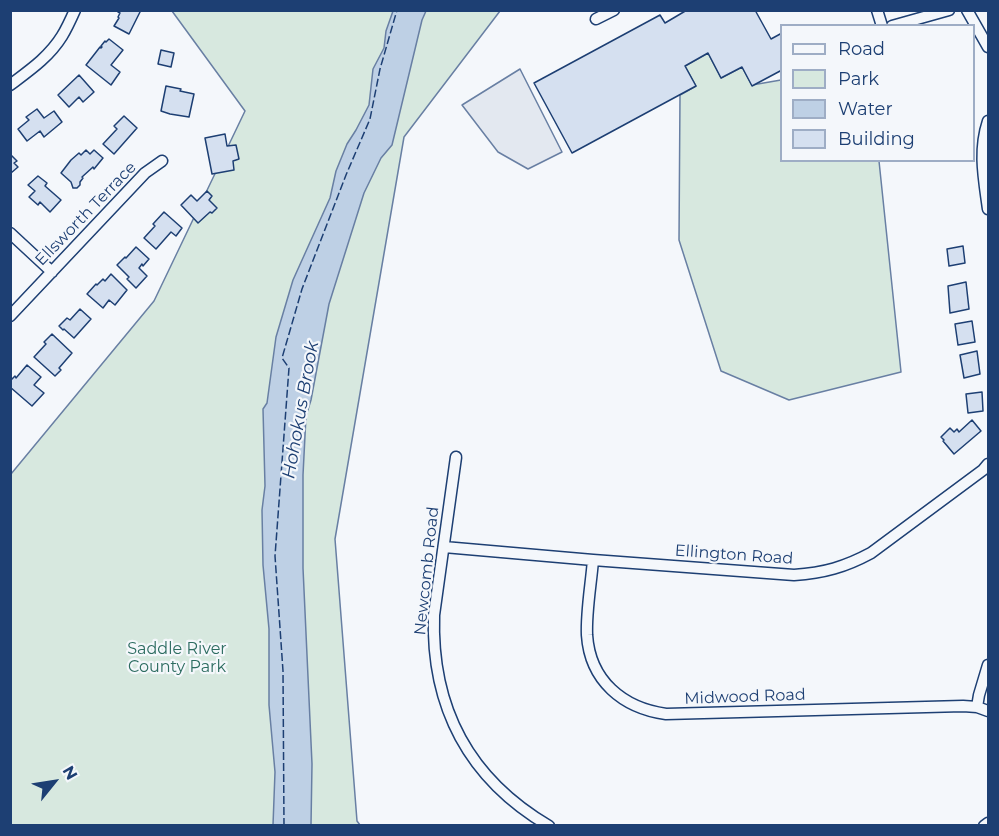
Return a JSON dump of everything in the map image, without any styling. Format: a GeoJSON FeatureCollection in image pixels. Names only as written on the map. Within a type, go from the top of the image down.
{"type":"FeatureCollection","features":[{"type":"Feature","properties":{"kind":"street"},"geometry":{"type":"LineString","coordinates":[[10,85],[52,50],[63,35],[75,10]]}},
{"type":"Feature","properties":{"kind":"street"},"geometry":{"type":"LineString","coordinates":[[596,19],[614,10]]}},
{"type":"Feature","properties":{"kind":"street"},"geometry":{"type":"LineString","coordinates":[[899,24],[949,10]]}},
{"type":"Feature","properties":{"kind":"street"},"geometry":{"type":"LineString","coordinates":[[967,10],[975,24]]}},
{"type":"Feature","properties":{"kind":"street"},"geometry":{"type":"LineString","coordinates":[[975,24],[988,47]]}},
{"type":"Feature","properties":{"kind":"street"},"geometry":{"type":"LineString","coordinates":[[988,121],[982,149],[982,168],[988,209]]}},
{"type":"Feature","properties":{"kind":"street","name":"Ellsworth Terrace"},"geometry":{"type":"LineString","coordinates":[[10,316],[145,172],[162,161]]}},
{"type":"Feature","properties":{"kind":"street"},"geometry":{"type":"LineString","coordinates":[[10,233],[52,272]]}},
{"type":"Feature","properties":{"kind":"street","name":"Newcomb Road"},"geometry":{"type":"LineString","coordinates":[[456,457],[434,615],[433,635],[439,681],[446,706],[466,748],[479,766],[513,802],[549,825]]}},
{"type":"Feature","properties":{"kind":"street","name":"Ellington Road"},"geometry":{"type":"LineString","coordinates":[[444,547],[794,575],[815,574],[834,570],[871,553],[988,464]]}},
{"type":"Feature","properties":{"kind":"street","name":"Midwood Road"},"geometry":{"type":"LineString","coordinates":[[593,560],[587,624],[594,665],[612,690],[635,706],[650,712],[666,714],[977,707]]}},
{"type":"Feature","properties":{"kind":"street"},"geometry":{"type":"LineString","coordinates":[[988,665],[977,707],[988,711]]}},
{"type":"Feature","properties":{"kind":"street"},"geometry":{"type":"LineString","coordinates":[[984,825],[988,823]]}},
{"type":"Feature","properties":{"kind":"green space","name":"Saddle River County Park"},"geometry":{"type":"Polygon","coordinates":[[[172,11],[500,11],[404,137],[335,539],[357,821],[360,825],[11,826],[11,474],[154,301],[245,111],[172,11]]]}},
{"type":"Feature","properties":{"kind":"green space"},"geometry":{"type":"Polygon","coordinates":[[[708,53],[721,78],[742,67],[752,85],[780,80],[780,162],[879,162],[901,372],[789,400],[721,371],[679,240],[680,95],[696,86],[685,66],[708,53]]]}},
{"type":"Feature","properties":{"kind":"shaded area"},"geometry":{"type":"Polygon","coordinates":[[[520,69],[562,152],[528,169],[498,152],[462,105],[520,69]]]}},
{"type":"Feature","properties":{"kind":"water","name":"Hohokus Brook"},"geometry":{"type":"Polygon","coordinates":[[[393,11],[426,11],[392,145],[381,158],[364,193],[329,304],[306,416],[303,475],[303,568],[312,764],[311,825],[273,825],[275,772],[269,705],[269,629],[263,565],[262,510],[265,486],[263,409],[267,403],[276,337],[293,280],[330,198],[336,171],[347,144],[369,105],[373,69],[384,48],[386,31],[393,11]]]}},
{"type":"Feature","properties":{"kind":"building"},"geometry":{"type":"Polygon","coordinates":[[[119,10],[141,10],[129,34],[114,26],[119,18],[119,10]]]}},
{"type":"Feature","properties":{"kind":"building"},"geometry":{"type":"Polygon","coordinates":[[[687,10],[755,10],[771,39],[780,34],[780,71],[752,86],[742,67],[721,78],[708,53],[685,66],[696,86],[572,153],[534,83],[660,15],[665,23],[687,10]]]}},
{"type":"Feature","properties":{"kind":"building"},"geometry":{"type":"Polygon","coordinates":[[[109,39],[123,50],[111,65],[120,72],[111,85],[86,65],[109,39]]]}},
{"type":"Feature","properties":{"kind":"building"},"geometry":{"type":"Polygon","coordinates":[[[161,50],[174,53],[171,67],[158,64],[161,50]]]}},
{"type":"Feature","properties":{"kind":"building"},"geometry":{"type":"Polygon","coordinates":[[[79,75],[94,92],[83,102],[79,97],[69,107],[58,95],[79,75]]]}},
{"type":"Feature","properties":{"kind":"building"},"geometry":{"type":"Polygon","coordinates":[[[166,86],[194,94],[189,117],[161,111],[166,86]]]}},
{"type":"Feature","properties":{"kind":"building"},"geometry":{"type":"Polygon","coordinates":[[[37,109],[44,118],[54,111],[62,122],[44,137],[40,131],[27,141],[18,129],[29,120],[26,117],[37,109]]]}},
{"type":"Feature","properties":{"kind":"building"},"geometry":{"type":"Polygon","coordinates":[[[124,116],[137,128],[114,154],[103,144],[117,129],[114,126],[124,116]]]}},
{"type":"Feature","properties":{"kind":"building"},"geometry":{"type":"Polygon","coordinates":[[[225,134],[227,146],[236,145],[239,159],[233,161],[234,170],[212,174],[205,138],[225,134]]]}},
{"type":"Feature","properties":{"kind":"building"},"geometry":{"type":"Polygon","coordinates":[[[86,150],[90,154],[94,150],[103,158],[94,169],[93,167],[82,177],[77,188],[73,188],[71,182],[61,173],[71,160],[86,150]]]}},
{"type":"Feature","properties":{"kind":"building"},"geometry":{"type":"Polygon","coordinates":[[[10,154],[17,161],[14,163],[18,167],[11,173],[10,154]]]}},
{"type":"Feature","properties":{"kind":"building"},"geometry":{"type":"Polygon","coordinates":[[[38,176],[47,183],[45,186],[61,200],[50,212],[40,202],[38,205],[29,197],[35,191],[28,185],[38,176]]]}},
{"type":"Feature","properties":{"kind":"building"},"geometry":{"type":"Polygon","coordinates":[[[207,191],[212,196],[209,200],[217,208],[198,223],[181,205],[191,195],[197,201],[207,191]]]}},
{"type":"Feature","properties":{"kind":"building"},"geometry":{"type":"Polygon","coordinates":[[[164,212],[182,228],[176,236],[171,232],[156,249],[144,238],[164,212]]]}},
{"type":"Feature","properties":{"kind":"building"},"geometry":{"type":"Polygon","coordinates":[[[963,246],[965,263],[949,266],[947,249],[963,246]]]}},
{"type":"Feature","properties":{"kind":"building"},"geometry":{"type":"Polygon","coordinates":[[[136,247],[149,259],[139,268],[147,276],[136,288],[117,265],[136,247]]]}},
{"type":"Feature","properties":{"kind":"building"},"geometry":{"type":"Polygon","coordinates":[[[111,274],[127,290],[115,305],[109,300],[103,308],[87,294],[96,284],[103,279],[105,281],[111,274]]]}},
{"type":"Feature","properties":{"kind":"building"},"geometry":{"type":"Polygon","coordinates":[[[966,282],[969,309],[950,313],[948,286],[966,282]]]}},
{"type":"Feature","properties":{"kind":"building"},"geometry":{"type":"Polygon","coordinates":[[[80,309],[91,319],[74,338],[59,326],[67,318],[70,320],[80,309]]]}},
{"type":"Feature","properties":{"kind":"building"},"geometry":{"type":"Polygon","coordinates":[[[972,321],[975,342],[958,345],[955,324],[972,321]]]}},
{"type":"Feature","properties":{"kind":"building"},"geometry":{"type":"Polygon","coordinates":[[[52,334],[72,353],[55,376],[34,357],[52,334]]]}},
{"type":"Feature","properties":{"kind":"building"},"geometry":{"type":"Polygon","coordinates":[[[977,351],[980,374],[964,378],[960,355],[977,351]]]}},
{"type":"Feature","properties":{"kind":"building"},"geometry":{"type":"Polygon","coordinates":[[[27,365],[41,377],[34,385],[44,393],[32,406],[10,387],[10,381],[15,376],[16,378],[27,365]]]}},
{"type":"Feature","properties":{"kind":"building"},"geometry":{"type":"Polygon","coordinates":[[[982,392],[983,411],[968,413],[966,394],[982,392]]]}},
{"type":"Feature","properties":{"kind":"building"},"geometry":{"type":"Polygon","coordinates":[[[972,420],[981,431],[954,454],[941,437],[950,428],[954,432],[957,429],[959,432],[972,420]]]}},
{"type":"Feature","properties":{"kind":"fence"},"geometry":{"type":"LineString","coordinates":[[284,826],[283,671],[275,556],[289,368],[282,358],[302,289],[370,119],[380,69],[397,10]]}}]}
